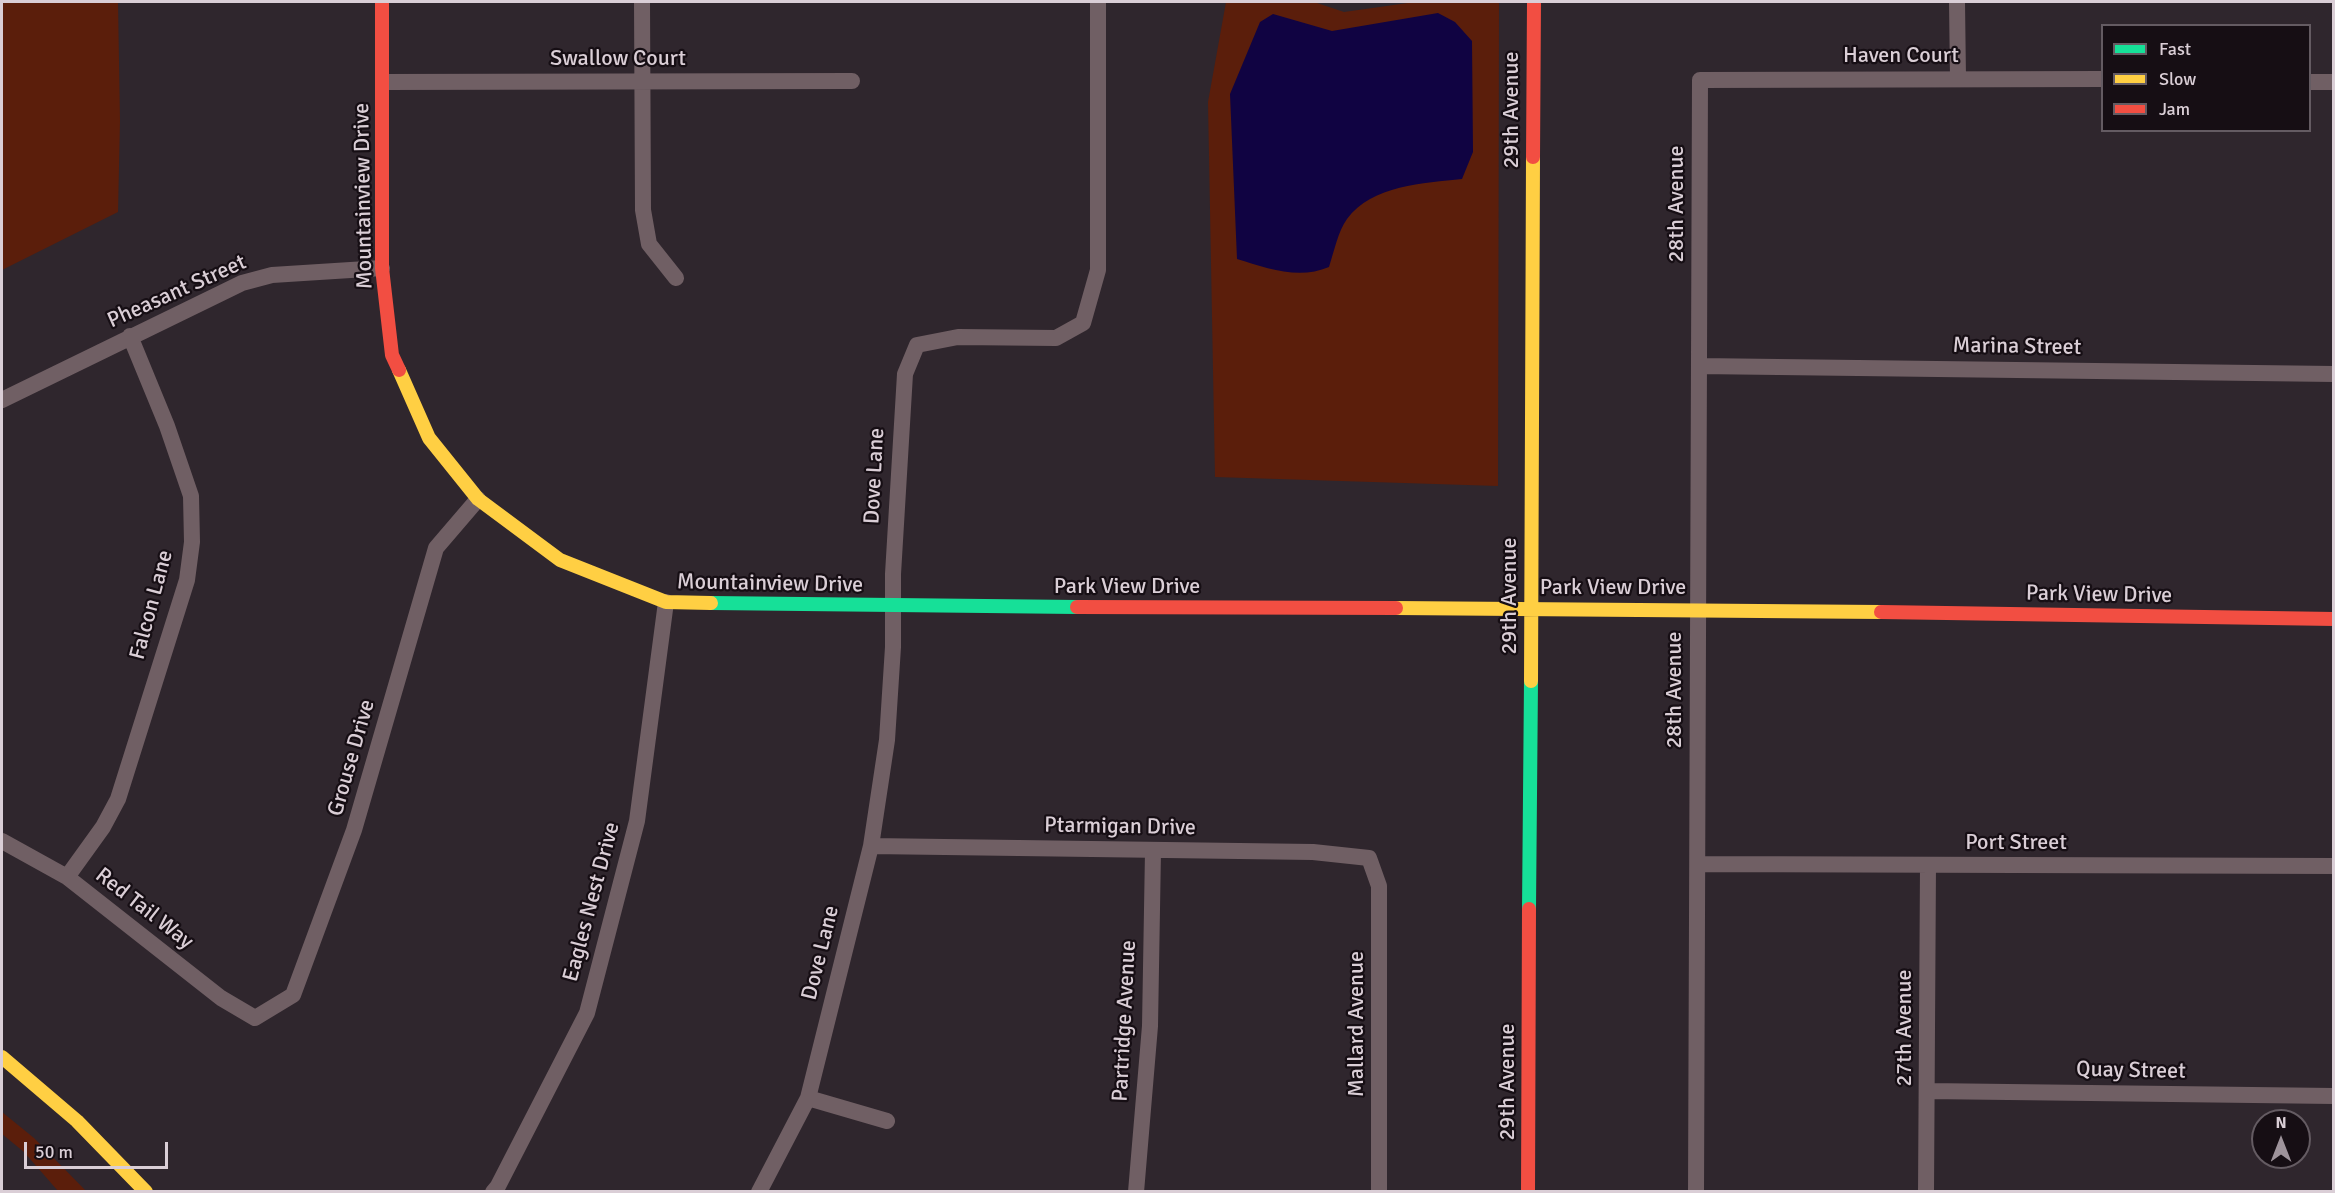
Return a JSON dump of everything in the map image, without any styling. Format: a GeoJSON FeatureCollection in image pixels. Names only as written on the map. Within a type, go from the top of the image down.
{"type":"FeatureCollection","features":[{"type":"Feature","properties":{"kind":"street","name":"Mountainview Drive"},"geometry":{"type":"LineString","coordinates":[[382,2],[382,268],[392,355],[429,438],[478,499],[560,560],[666,602],[891,608]]}},
{"type":"Feature","properties":{"kind":"street"},"geometry":{"type":"LineString","coordinates":[[642,2],[643,210],[649,244],[676,278]]}},
{"type":"Feature","properties":{"kind":"street","name":"Dove Lane"},"geometry":{"type":"LineString","coordinates":[[759,1191],[808,1098],[871,846],[887,740],[893,647],[891,608],[905,374],[917,345],[958,337],[1056,338],[1083,323],[1098,270],[1098,2]]}},
{"type":"Feature","properties":{"kind":"street","name":"29th Avenue"},"geometry":{"type":"LineString","coordinates":[[1528,1191],[1534,2]]}},
{"type":"Feature","properties":{"kind":"street"},"geometry":{"type":"LineString","coordinates":[[1957,2],[1958,78]]}},
{"type":"Feature","properties":{"kind":"street","name":"Haven Court"},"geometry":{"type":"LineString","coordinates":[[1700,80],[2101,79]]}},
{"type":"Feature","properties":{"kind":"street","name":"28th Avenue"},"geometry":{"type":"LineString","coordinates":[[1696,1191],[1700,80]]}},
{"type":"Feature","properties":{"kind":"street","name":"Swallow Court"},"geometry":{"type":"LineString","coordinates":[[383,82],[852,81]]}},
{"type":"Feature","properties":{"kind":"street"},"geometry":{"type":"LineString","coordinates":[[2311,82],[2334,82]]}},
{"type":"Feature","properties":{"kind":"street","name":"Pheasant Street"},"geometry":{"type":"LineString","coordinates":[[2,400],[242,283],[262,278],[382,268]]}},
{"type":"Feature","properties":{"kind":"street","name":"Falcon Lane"},"geometry":{"type":"LineString","coordinates":[[67,877],[103,827],[118,799],[187,580],[192,542],[190,496],[166,426],[130,336]]}},
{"type":"Feature","properties":{"kind":"street","name":"Marina Street"},"geometry":{"type":"LineString","coordinates":[[1699,366],[2334,374]]}},
{"type":"Feature","properties":{"kind":"street","name":"Grouse Drive"},"geometry":{"type":"LineString","coordinates":[[255,1018],[293,995],[354,830],[436,548],[478,499]]}},
{"type":"Feature","properties":{"kind":"street","name":"Eagles Nest Drive"},"geometry":{"type":"LineString","coordinates":[[493,1191],[498,1186],[587,1013],[638,821],[666,602]]}},
{"type":"Feature","properties":{"kind":"street","name":"Park View Drive"},"geometry":{"type":"LineString","coordinates":[[891,608],[1698,610],[2334,619]]}},
{"type":"Feature","properties":{"kind":"street","name":"Red Tail Way"},"geometry":{"type":"LineString","coordinates":[[2,841],[67,877],[221,998],[255,1018]]}},
{"type":"Feature","properties":{"kind":"street","name":"Ptarmigan Drive"},"geometry":{"type":"LineString","coordinates":[[871,846],[1313,852],[1369,858]]}},
{"type":"Feature","properties":{"kind":"street","name":"Partridge Avenue"},"geometry":{"type":"LineString","coordinates":[[1136,1191],[1150,1026],[1153,851]]}},
{"type":"Feature","properties":{"kind":"street","name":"Mallard Avenue"},"geometry":{"type":"LineString","coordinates":[[1369,858],[1379,886],[1379,1191]]}},
{"type":"Feature","properties":{"kind":"street","name":"Port Street"},"geometry":{"type":"LineString","coordinates":[[1698,864],[2334,866]]}},
{"type":"Feature","properties":{"kind":"street","name":"27th Avenue"},"geometry":{"type":"LineString","coordinates":[[1926,1191],[1928,865]]}},
{"type":"Feature","properties":{"kind":"street"},"geometry":{"type":"LineString","coordinates":[[2,1057],[35,1083],[105,1147],[146,1191]]}},
{"type":"Feature","properties":{"kind":"street","name":"Quay Street"},"geometry":{"type":"LineString","coordinates":[[1927,1091],[2334,1096]]}},
{"type":"Feature","properties":{"kind":"street"},"geometry":{"type":"LineString","coordinates":[[808,1098],[887,1121]]}},
{"type":"Feature","properties":{"kind":"shaded area"},"geometry":{"type":"Polygon","coordinates":[[[2,2],[118,2],[120,121],[118,212],[2,270],[2,2]]]}},
{"type":"Feature","properties":{"kind":"shaded area"},"geometry":{"type":"Polygon","coordinates":[[[1226,2],[1314,2],[1344,12],[1415,2],[1499,2],[1498,486],[1215,477],[1208,102],[1226,2]]]}},
{"type":"Feature","properties":{"kind":"shaded area"},"geometry":{"type":"Polygon","coordinates":[[[1438,13],[1455,22],[1472,41],[1473,152],[1462,179],[1416,184],[1384,192],[1370,199],[1347,219],[1329,267],[1318,271],[1294,273],[1237,259],[1230,94],[1260,22],[1273,14],[1332,31],[1438,13]]]}},
{"type":"Feature","properties":{"kind":"shaded area"},"geometry":{"type":"Polygon","coordinates":[[[2,1112],[34,1138],[86,1191],[58,1191],[24,1152],[2,1134],[2,1112]]]}},
{"type":"Feature","properties":{"kind":"traffic: fast"},"geometry":{"type":"LineString","coordinates":[[711,603],[1077,607]]}},
{"type":"Feature","properties":{"kind":"traffic: fast"},"geometry":{"type":"LineString","coordinates":[[1529,909],[1531,681]]}},
{"type":"Feature","properties":{"kind":"traffic: slow"},"geometry":{"type":"LineString","coordinates":[[1531,681],[1533,157]]}},
{"type":"Feature","properties":{"kind":"traffic: slow"},"geometry":{"type":"LineString","coordinates":[[399,370],[429,438],[478,499],[560,560],[666,602],[711,603]]}},
{"type":"Feature","properties":{"kind":"traffic: slow"},"geometry":{"type":"LineString","coordinates":[[1396,608],[1881,612]]}},
{"type":"Feature","properties":{"kind":"traffic: slow"},"geometry":{"type":"LineString","coordinates":[[2,1057],[77,1121],[146,1192]]}},
{"type":"Feature","properties":{"kind":"traffic: jam"},"geometry":{"type":"LineString","coordinates":[[382,2],[382,268],[392,355],[399,370]]}},
{"type":"Feature","properties":{"kind":"traffic: jam"},"geometry":{"type":"LineString","coordinates":[[1533,157],[1534,2]]}},
{"type":"Feature","properties":{"kind":"traffic: jam"},"geometry":{"type":"LineString","coordinates":[[1077,607],[1396,608]]}},
{"type":"Feature","properties":{"kind":"traffic: jam"},"geometry":{"type":"LineString","coordinates":[[1881,612],[2334,619]]}},
{"type":"Feature","properties":{"kind":"traffic: jam"},"geometry":{"type":"LineString","coordinates":[[1528,1192],[1529,909]]}}]}
